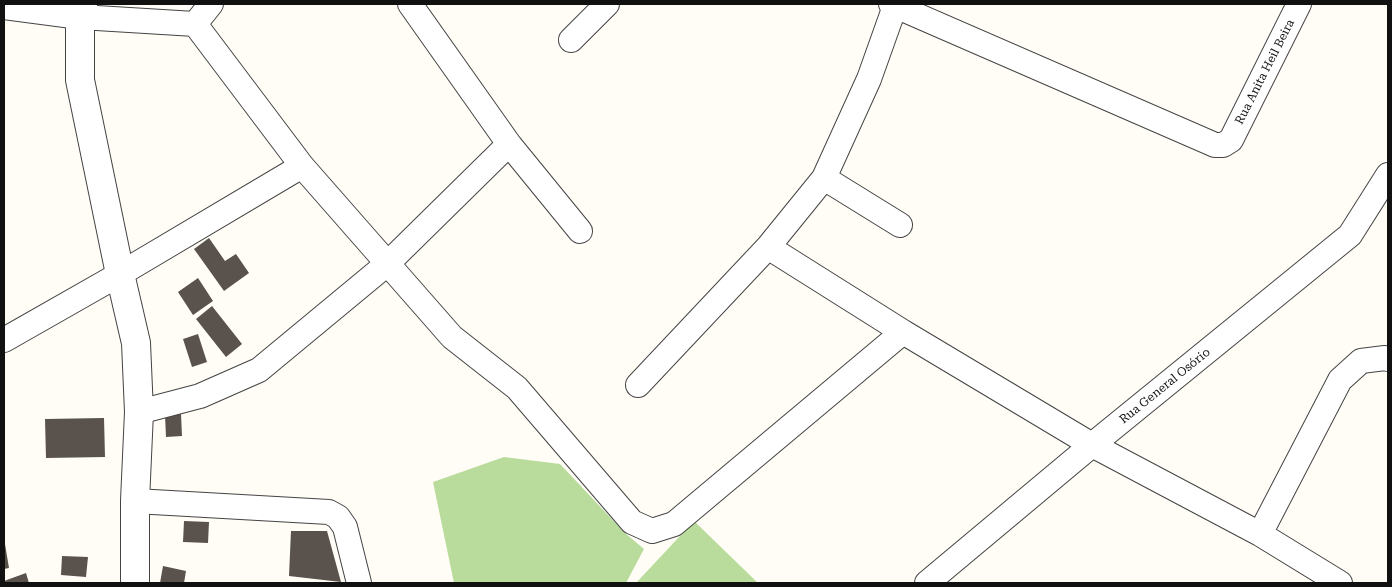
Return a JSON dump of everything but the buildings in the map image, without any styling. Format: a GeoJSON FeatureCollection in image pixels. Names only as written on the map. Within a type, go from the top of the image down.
{"type":"FeatureCollection","features":[{"type":"Feature","properties":{"kind":"street"},"geometry":{"type":"LineString","coordinates":[[195,24],[211,4]]}},
{"type":"Feature","properties":{"kind":"street"},"geometry":{"type":"LineString","coordinates":[[410,4],[509,144],[580,231]]}},
{"type":"Feature","properties":{"kind":"street"},"geometry":{"type":"LineString","coordinates":[[571,40],[608,4]]}},
{"type":"Feature","properties":{"kind":"street","name":"Rua Anita Heil Beira"},"geometry":{"type":"LineString","coordinates":[[893,5],[1215,145],[1224,145],[1231,140],[1299,4]]}},
{"type":"Feature","properties":{"kind":"street"},"geometry":{"type":"LineString","coordinates":[[638,384],[768,247],[824,178],[869,79],[893,5]]}},
{"type":"Feature","properties":{"kind":"street"},"geometry":{"type":"LineString","coordinates":[[4,7],[82,10],[195,24],[302,166],[452,337],[517,388],[632,522],[652,531],[674,524],[903,332]]}},
{"type":"Feature","properties":{"kind":"street"},"geometry":{"type":"LineString","coordinates":[[82,10],[80,80],[136,343],[139,412],[134,583]]}},
{"type":"Feature","properties":{"kind":"street"},"geometry":{"type":"LineString","coordinates":[[139,412],[200,396],[259,370],[387,264],[509,144]]}},
{"type":"Feature","properties":{"kind":"street"},"geometry":{"type":"LineString","coordinates":[[4,340],[302,166]]}},
{"type":"Feature","properties":{"kind":"street","name":"Rua General Osório"},"geometry":{"type":"LineString","coordinates":[[927,583],[1092,445],[1350,235],[1388,176]]}},
{"type":"Feature","properties":{"kind":"street"},"geometry":{"type":"LineString","coordinates":[[824,178],[900,225]]}},
{"type":"Feature","properties":{"kind":"street"},"geometry":{"type":"LineString","coordinates":[[768,247],[903,332],[1092,445],[1260,534],[1340,583]]}},
{"type":"Feature","properties":{"kind":"street"},"geometry":{"type":"LineString","coordinates":[[1260,534],[1340,380],[1361,361],[1385,358],[1388,360]]}},
{"type":"Feature","properties":{"kind":"street"},"geometry":{"type":"LineString","coordinates":[[135,501],[329,512],[338,517],[345,527],[360,583]]}},
{"type":"Feature","properties":{"kind":"green space"},"geometry":{"type":"Polygon","coordinates":[[[504,457],[560,464],[625,533],[644,549],[626,583],[454,583],[433,482],[504,457]]]}},
{"type":"Feature","properties":{"kind":"green space"},"geometry":{"type":"Polygon","coordinates":[[[694,521],[758,583],[636,583],[694,521]]]}}]}
